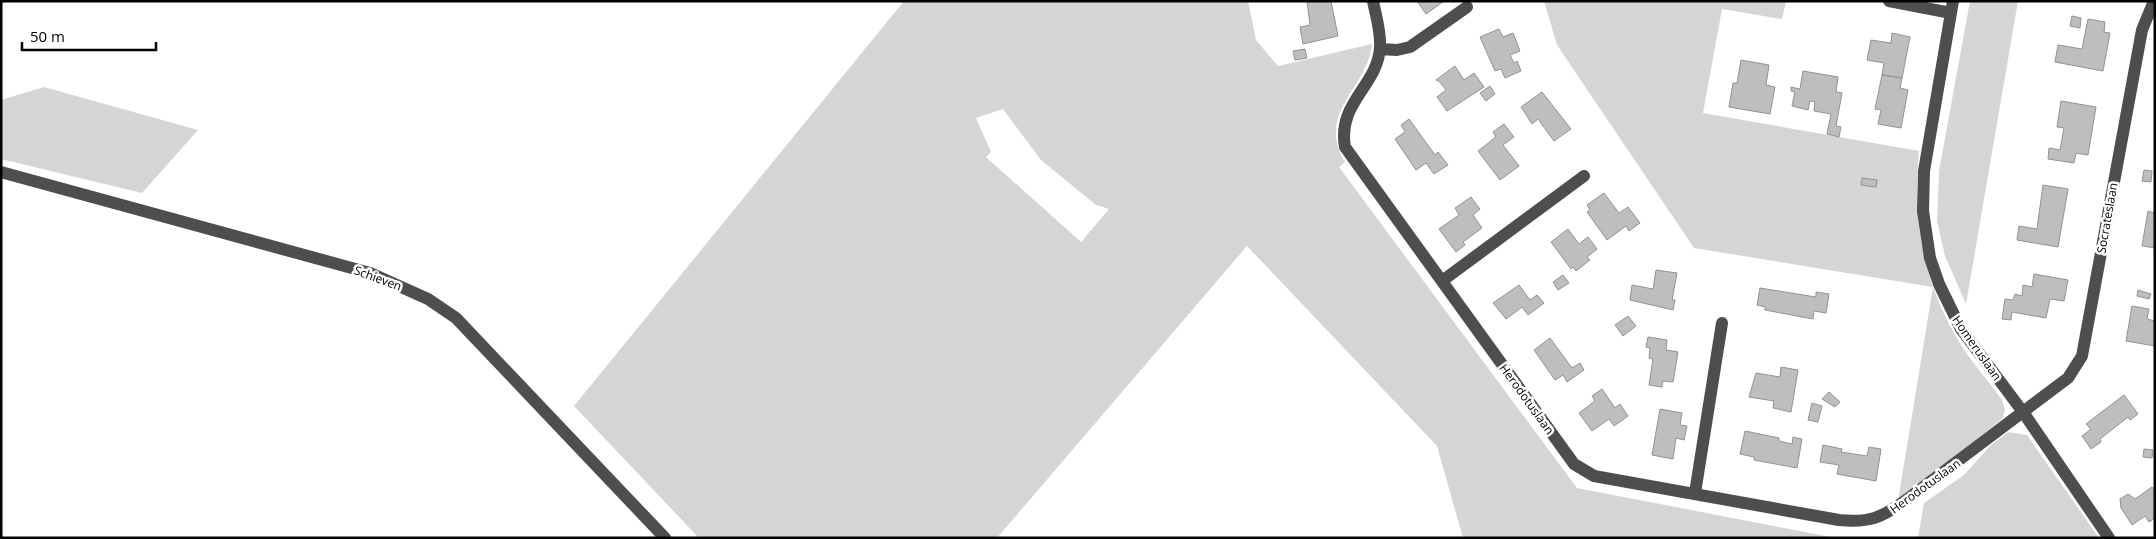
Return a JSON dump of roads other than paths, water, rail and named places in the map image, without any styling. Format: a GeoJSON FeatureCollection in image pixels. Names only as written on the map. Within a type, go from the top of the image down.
{"type":"FeatureCollection","features":[{"type":"Feature","properties":{"kind":"street","name":"Herodotuslaan"},"geometry":{"type":"LineString","coordinates":[[1372,1],[1380,48],[1375,67],[1346,116],[1342,133],[1345,147],[1574,464],[1594,476],[1838,520],[1873,520],[1885,515],[1906,500],[2024,412]]}},
{"type":"Feature","properties":{"kind":"street","name":"Homeruslaan"},"geometry":{"type":"LineString","coordinates":[[1890,1],[1952,7],[1924,171],[1922,193],[1925,233],[1939,284],[1961,329],[2024,412],[2108,538]]}},
{"type":"Feature","properties":{"kind":"street","name":"Socrateslaan"},"geometry":{"type":"LineString","coordinates":[[2024,412],[2068,378],[2082,356],[2142,30],[2154,1]]}},
{"type":"Feature","properties":{"kind":"street"},"geometry":{"type":"LineString","coordinates":[[1380,48],[1397,50],[1410,47],[1467,7]]}},
{"type":"Feature","properties":{"kind":"street","name":"Schieven"},"geometry":{"type":"LineString","coordinates":[[1,172],[370,273],[428,300],[456,318],[665,538]]}},
{"type":"Feature","properties":{"kind":"street"},"geometry":{"type":"LineString","coordinates":[[1442,281],[1584,176]]}},
{"type":"Feature","properties":{"kind":"street"},"geometry":{"type":"LineString","coordinates":[[1695,493],[1722,323]]}}]}
